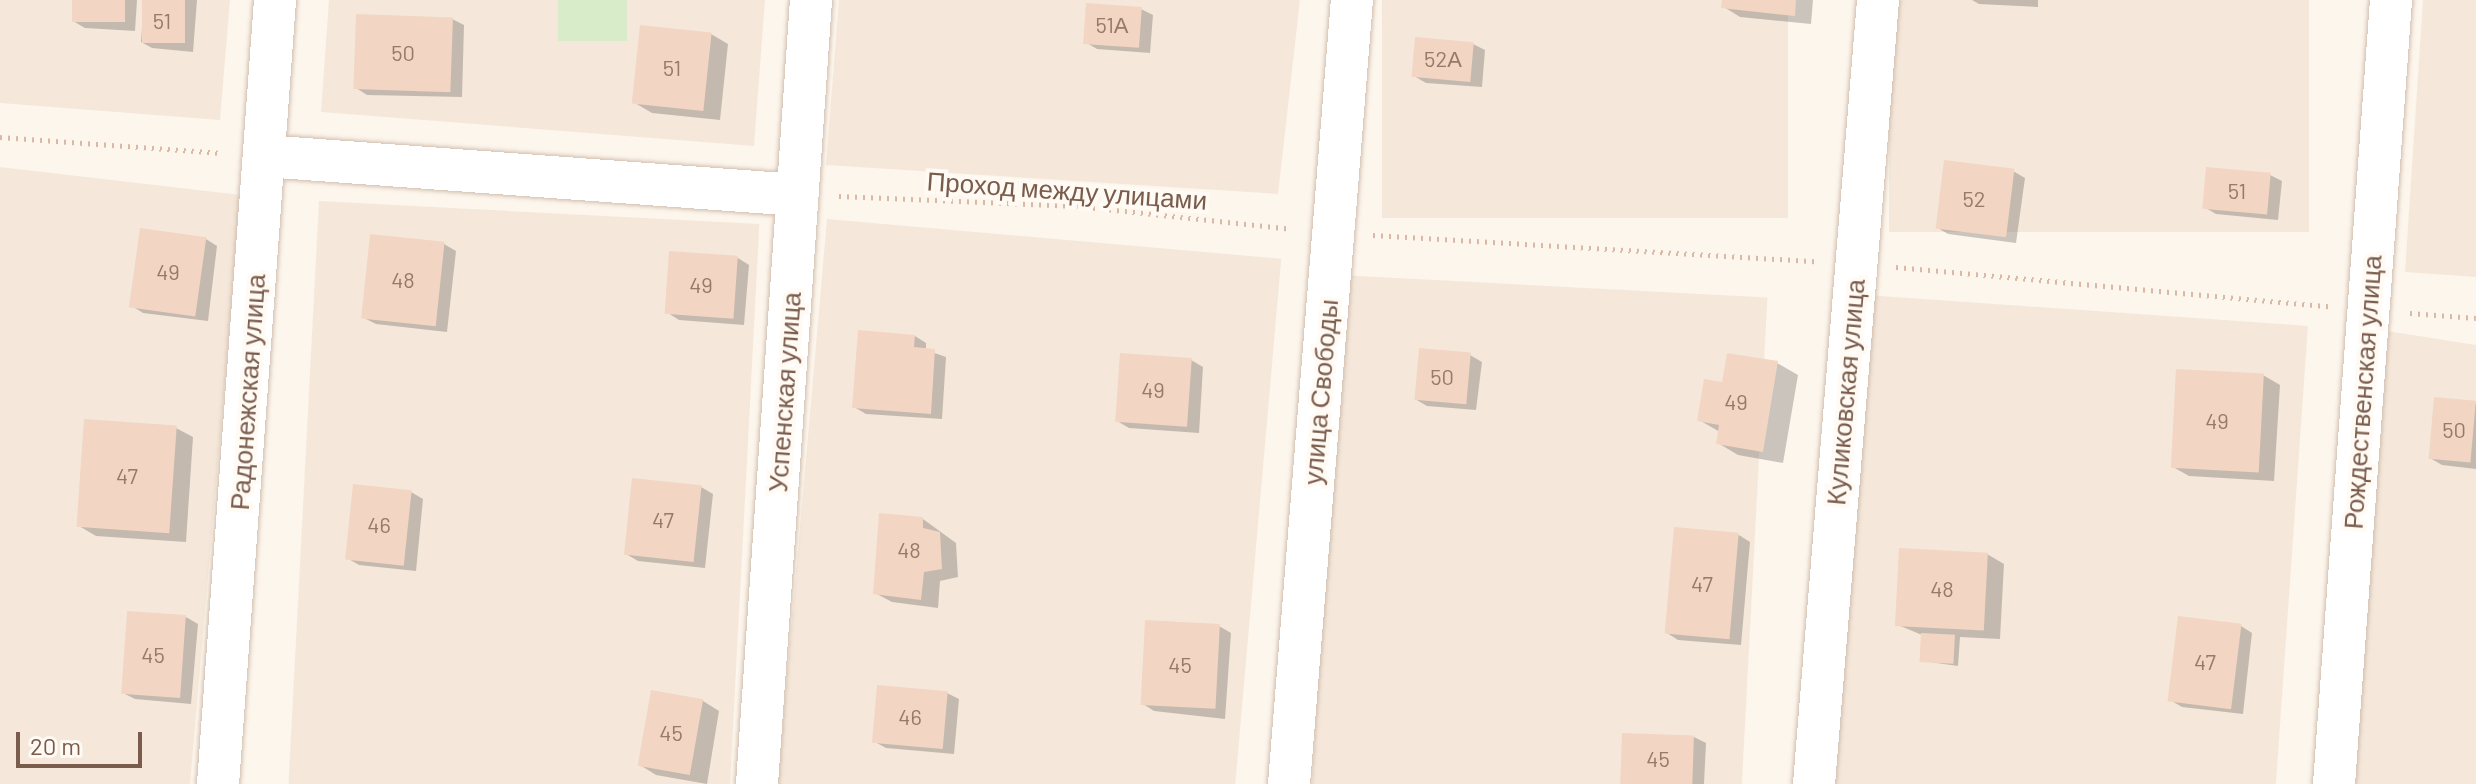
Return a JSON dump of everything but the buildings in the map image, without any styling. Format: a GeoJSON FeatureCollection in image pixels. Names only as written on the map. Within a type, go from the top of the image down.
{"type":"FeatureCollection","features":[{"type":"Feature","properties":{"kind":"street","name":"Радонежская улица"},"geometry":{"type":"LineString","coordinates":[[218,784],[275,0]]}},
{"type":"Feature","properties":{"kind":"street","name":"Успенская улица"},"geometry":{"type":"LineString","coordinates":[[757,784],[811,0]]}},
{"type":"Feature","properties":{"kind":"street","name":"улица Свободы"},"geometry":{"type":"LineString","coordinates":[[1289,784],[1352,0]]}},
{"type":"Feature","properties":{"kind":"street","name":"Куликовская улица"},"geometry":{"type":"LineString","coordinates":[[1814,784],[1878,0]]}},
{"type":"Feature","properties":{"kind":"street","name":"Рождественская улица"},"geometry":{"type":"LineString","coordinates":[[2334,784],[2391,0]]}},
{"type":"Feature","properties":{"kind":"street"},"geometry":{"type":"LineString","coordinates":[[264,156],[798,195]]}},
{"type":"Feature","properties":{"kind":"path"},"geometry":{"type":"LineString","coordinates":[[0,137],[264,156]]}},
{"type":"Feature","properties":{"kind":"path","name":"Проход между улицами"},"geometry":{"type":"LineString","coordinates":[[798,195],[1077,206],[1333,233],[1855,263],[2476,318]]}},
{"type":"Feature","properties":{"kind":"shaded area"},"geometry":{"type":"Polygon","coordinates":[[[0,0],[230,0],[220,120],[0,103],[0,0]]]}},
{"type":"Feature","properties":{"kind":"shaded area"},"geometry":{"type":"Polygon","coordinates":[[[329,0],[765,0],[754,146],[321,112],[329,0]]]}},
{"type":"Feature","properties":{"kind":"shaded area"},"geometry":{"type":"Polygon","coordinates":[[[839,0],[1300,0],[1278,194],[826,165],[839,0]]]}},
{"type":"Feature","properties":{"kind":"shaded area"},"geometry":{"type":"Polygon","coordinates":[[[1382,0],[1788,0],[1788,218],[1382,218],[1382,0]]]}},
{"type":"Feature","properties":{"kind":"shaded area"},"geometry":{"type":"Polygon","coordinates":[[[1889,0],[2309,0],[2309,232],[1889,232],[1889,0]]]}},
{"type":"Feature","properties":{"kind":"shaded area"},"geometry":{"type":"Polygon","coordinates":[[[2423,0],[2476,0],[2476,277],[2405,272],[2423,0]]]}},
{"type":"Feature","properties":{"kind":"shaded area"},"geometry":{"type":"Polygon","coordinates":[[[0,167],[241,195],[190,784],[0,784],[0,167]]]}},
{"type":"Feature","properties":{"kind":"shaded area"},"geometry":{"type":"Polygon","coordinates":[[[319,201],[759,224],[730,784],[288,784],[319,201]]]}},
{"type":"Feature","properties":{"kind":"shaded area"},"geometry":{"type":"Polygon","coordinates":[[[827,219],[1281,259],[1235,784],[778,784],[827,219]]]}},
{"type":"Feature","properties":{"kind":"shaded area"},"geometry":{"type":"Polygon","coordinates":[[[1339,275],[1767,297],[1742,784],[1312,784],[1339,275]]]}},
{"type":"Feature","properties":{"kind":"shaded area"},"geometry":{"type":"Polygon","coordinates":[[[1866,295],[2308,326],[2276,784],[1832,784],[1866,295]]]}},
{"type":"Feature","properties":{"kind":"shaded area"},"geometry":{"type":"Polygon","coordinates":[[[2387,331],[2476,345],[2476,784],[2354,784],[2387,331]]]}},
{"type":"Feature","properties":{"kind":"green space"},"geometry":{"type":"Polygon","coordinates":[[[558,0],[627,0],[627,41],[558,41],[558,0]]]}}]}
